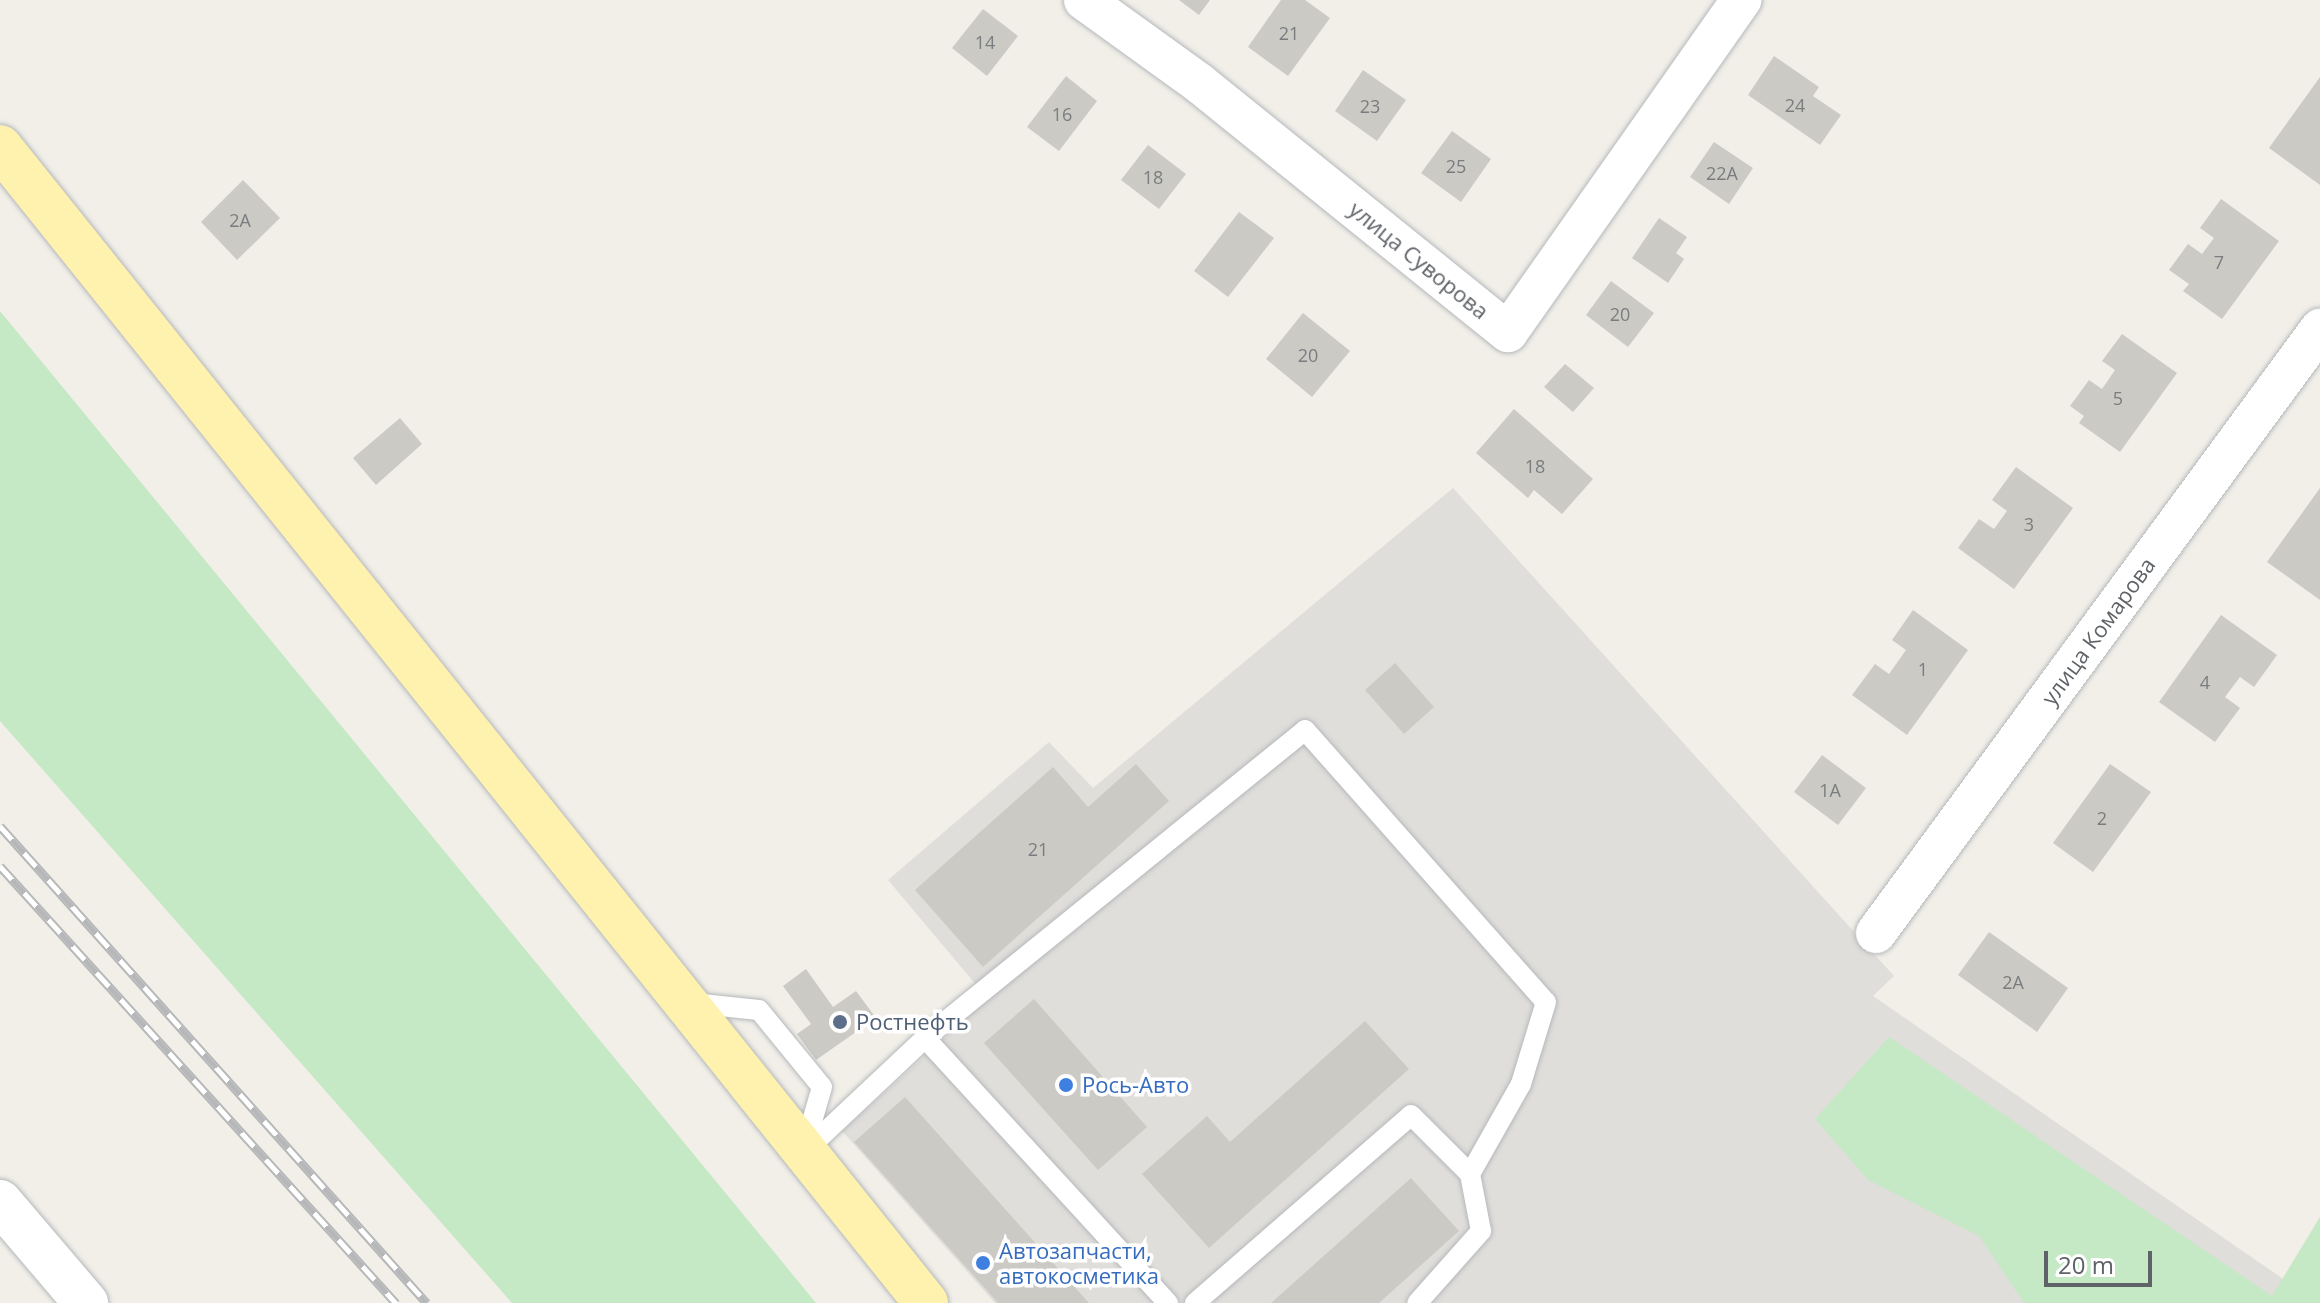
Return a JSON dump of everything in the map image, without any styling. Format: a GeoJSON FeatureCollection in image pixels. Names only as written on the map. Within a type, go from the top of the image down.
{"type":"FeatureCollection","features":[{"type":"Feature","properties":{"kind":"main road"},"geometry":{"type":"LineString","coordinates":[[0,147],[680,1002],[926,1303]]}},
{"type":"Feature","properties":{"kind":"street","name":"улица Суворова"},"geometry":{"type":"LineString","coordinates":[[1084,0],[1199,83],[1508,332],[1741,0]]}},
{"type":"Feature","properties":{"kind":"street","name":"улица Комарова"},"geometry":{"type":"LineString","coordinates":[[1876,933],[2320,329]]}},
{"type":"Feature","properties":{"kind":"street"},"geometry":{"type":"LineString","coordinates":[[0,1202],[86,1303]]}},
{"type":"Feature","properties":{"kind":"lane"},"geometry":{"type":"LineString","coordinates":[[803,1153],[925,1038],[1305,730],[1546,1002],[1521,1084],[1470,1174]]}},
{"type":"Feature","properties":{"kind":"lane"},"geometry":{"type":"LineString","coordinates":[[925,1038],[1168,1303]]}},
{"type":"Feature","properties":{"kind":"lane"},"geometry":{"type":"LineString","coordinates":[[1195,1303],[1411,1115],[1470,1174],[1481,1231],[1417,1303]]}},
{"type":"Feature","properties":{"kind":"shaded area"},"geometry":{"type":"Polygon","coordinates":[[[1453,488],[1894,976],[1873,996],[2318,1303],[995,1303],[842,1131],[988,999],[888,880],[1049,742],[1093,788],[1453,488]]]}},
{"type":"Feature","properties":{"kind":"green space"},"geometry":{"type":"Polygon","coordinates":[[[0,311],[816,1303],[512,1303],[0,721],[0,311]]]}},
{"type":"Feature","properties":{"kind":"green space"},"geometry":{"type":"Polygon","coordinates":[[[1889,1037],[2272,1296],[2320,1217],[2320,1303],[2024,1303],[1979,1236],[1868,1180],[1815,1119],[1889,1037]]]}},
{"type":"Feature","properties":{"kind":"building"},"geometry":{"type":"Polygon","coordinates":[[[1179,0],[1210,0],[1199,15],[1179,0]]]}},
{"type":"Feature","properties":{"kind":"building"},"geometry":{"type":"Polygon","coordinates":[[[1281,0],[1305,0],[1330,18],[1288,76],[1248,47],[1281,0]]]}},
{"type":"Feature","properties":{"kind":"building"},"geometry":{"type":"Polygon","coordinates":[[[983,9],[1018,36],[987,76],[952,48],[983,9]]]}},
{"type":"Feature","properties":{"kind":"building"},"geometry":{"type":"Polygon","coordinates":[[[1774,56],[1819,87],[1813,96],[1841,115],[1820,145],[1748,95],[1774,56]]]}},
{"type":"Feature","properties":{"kind":"building"},"geometry":{"type":"Polygon","coordinates":[[[1363,70],[1406,100],[1377,141],[1335,111],[1363,70]]]}},
{"type":"Feature","properties":{"kind":"building"},"geometry":{"type":"Polygon","coordinates":[[[1066,76],[1097,101],[1059,151],[1027,127],[1066,76]]]}},
{"type":"Feature","properties":{"kind":"building"},"geometry":{"type":"Polygon","coordinates":[[[2320,77],[2320,185],[2269,148],[2320,77]]]}},
{"type":"Feature","properties":{"kind":"building"},"geometry":{"type":"Polygon","coordinates":[[[1452,131],[1491,159],[1461,202],[1421,173],[1452,131]]]}},
{"type":"Feature","properties":{"kind":"building"},"geometry":{"type":"Polygon","coordinates":[[[1714,142],[1753,168],[1729,204],[1690,177],[1714,142]]]}},
{"type":"Feature","properties":{"kind":"building"},"geometry":{"type":"Polygon","coordinates":[[[1148,145],[1186,174],[1159,209],[1121,180],[1148,145]]]}},
{"type":"Feature","properties":{"kind":"building"},"geometry":{"type":"Polygon","coordinates":[[[243,180],[280,218],[237,260],[201,222],[243,180]]]}},
{"type":"Feature","properties":{"kind":"building"},"geometry":{"type":"Polygon","coordinates":[[[2221,199],[2279,241],[2222,319],[2183,291],[2189,284],[2169,270],[2188,244],[2202,254],[2214,238],[2200,228],[2221,199]]]}},
{"type":"Feature","properties":{"kind":"building"},"geometry":{"type":"Polygon","coordinates":[[[1239,212],[1274,238],[1228,297],[1194,271],[1239,212]]]}},
{"type":"Feature","properties":{"kind":"building"},"geometry":{"type":"Polygon","coordinates":[[[1659,218],[1687,237],[1676,253],[1684,259],[1668,283],[1632,258],[1659,218]]]}},
{"type":"Feature","properties":{"kind":"building"},"geometry":{"type":"Polygon","coordinates":[[[1611,281],[1654,313],[1628,347],[1586,315],[1611,281]]]}},
{"type":"Feature","properties":{"kind":"building"},"geometry":{"type":"Polygon","coordinates":[[[1303,313],[1350,351],[1312,397],[1266,359],[1303,313]]]}},
{"type":"Feature","properties":{"kind":"building"},"geometry":{"type":"Polygon","coordinates":[[[2122,334],[2177,373],[2120,452],[2079,423],[2084,416],[2070,406],[2089,380],[2102,389],[2115,370],[2102,361],[2122,334]]]}},
{"type":"Feature","properties":{"kind":"building"},"geometry":{"type":"Polygon","coordinates":[[[1565,364],[1594,388],[1573,412],[1544,387],[1565,364]]]}},
{"type":"Feature","properties":{"kind":"building"},"geometry":{"type":"Polygon","coordinates":[[[1514,409],[1593,479],[1562,514],[1534,490],[1528,498],[1476,453],[1514,409]]]}},
{"type":"Feature","properties":{"kind":"building"},"geometry":{"type":"Polygon","coordinates":[[[400,418],[422,444],[376,485],[353,458],[400,418]]]}},
{"type":"Feature","properties":{"kind":"building"},"geometry":{"type":"Polygon","coordinates":[[[2016,467],[2073,508],[2014,589],[1958,548],[1979,519],[1994,529],[2007,511],[1992,500],[2016,467]]]}},
{"type":"Feature","properties":{"kind":"building"},"geometry":{"type":"Polygon","coordinates":[[[2320,488],[2320,600],[2267,562],[2320,488]]]}},
{"type":"Feature","properties":{"kind":"building"},"geometry":{"type":"Polygon","coordinates":[[[1913,610],[1968,650],[1907,735],[1852,695],[1875,664],[1889,674],[1906,650],[1892,640],[1913,610]]]}},
{"type":"Feature","properties":{"kind":"building"},"geometry":{"type":"Polygon","coordinates":[[[2221,615],[2277,655],[2254,687],[2240,677],[2225,697],[2240,708],[2215,742],[2159,702],[2221,615]]]}},
{"type":"Feature","properties":{"kind":"building"},"geometry":{"type":"Polygon","coordinates":[[[1395,663],[1434,707],[1404,734],[1365,690],[1395,663]]]}},
{"type":"Feature","properties":{"kind":"building"},"geometry":{"type":"Polygon","coordinates":[[[1822,755],[1866,788],[1838,825],[1794,792],[1822,755]]]}},
{"type":"Feature","properties":{"kind":"building"},"geometry":{"type":"Polygon","coordinates":[[[1136,764],[1169,801],[983,967],[915,890],[1053,767],[1088,807],[1136,764]]]}},
{"type":"Feature","properties":{"kind":"building"},"geometry":{"type":"Polygon","coordinates":[[[2110,764],[2151,792],[2093,872],[2053,843],[2110,764]]]}},
{"type":"Feature","properties":{"kind":"building"},"geometry":{"type":"Polygon","coordinates":[[[1989,932],[2068,988],[2037,1032],[1958,975],[1989,932]]]}},
{"type":"Feature","properties":{"kind":"building"},"geometry":{"type":"Polygon","coordinates":[[[806,969],[833,1007],[856,991],[876,1018],[816,1060],[797,1034],[811,1024],[783,986],[806,969]]]}},
{"type":"Feature","properties":{"kind":"building","name":"Рось-Авто"},"geometry":{"type":"Polygon","coordinates":[[[1034,999],[1147,1127],[1098,1170],[984,1043],[1034,999]]]}},
{"type":"Feature","properties":{"kind":"building"},"geometry":{"type":"Polygon","coordinates":[[[1365,1021],[1409,1069],[1209,1248],[1142,1174],[1207,1116],[1230,1142],[1365,1021]]]}},
{"type":"Feature","properties":{"kind":"building"},"geometry":{"type":"Polygon","coordinates":[[[905,1097],[1089,1303],[998,1303],[854,1142],[905,1097]]]}},
{"type":"Feature","properties":{"kind":"building"},"geometry":{"type":"Polygon","coordinates":[[[1411,1178],[1459,1231],[1379,1303],[1271,1303],[1411,1178]]]}},
{"type":"Feature","properties":{"kind":"railway"},"geometry":{"type":"LineString","coordinates":[[0,826],[427,1303]]}},
{"type":"Feature","properties":{"kind":"railway"},"geometry":{"type":"LineString","coordinates":[[0,866],[396,1303]]}},
{"type":"Feature","properties":{"kind":"place","name":"Ростнефть"},"geometry":{"type":"Point","coordinates":[840,1022]}},
{"type":"Feature","properties":{"kind":"place","name":"Рось-Авто"},"geometry":{"type":"Point","coordinates":[1066,1085]}},
{"type":"Feature","properties":{"kind":"place","name":"Автозапчасти, автокосметика"},"geometry":{"type":"Point","coordinates":[983,1263]}}]}
